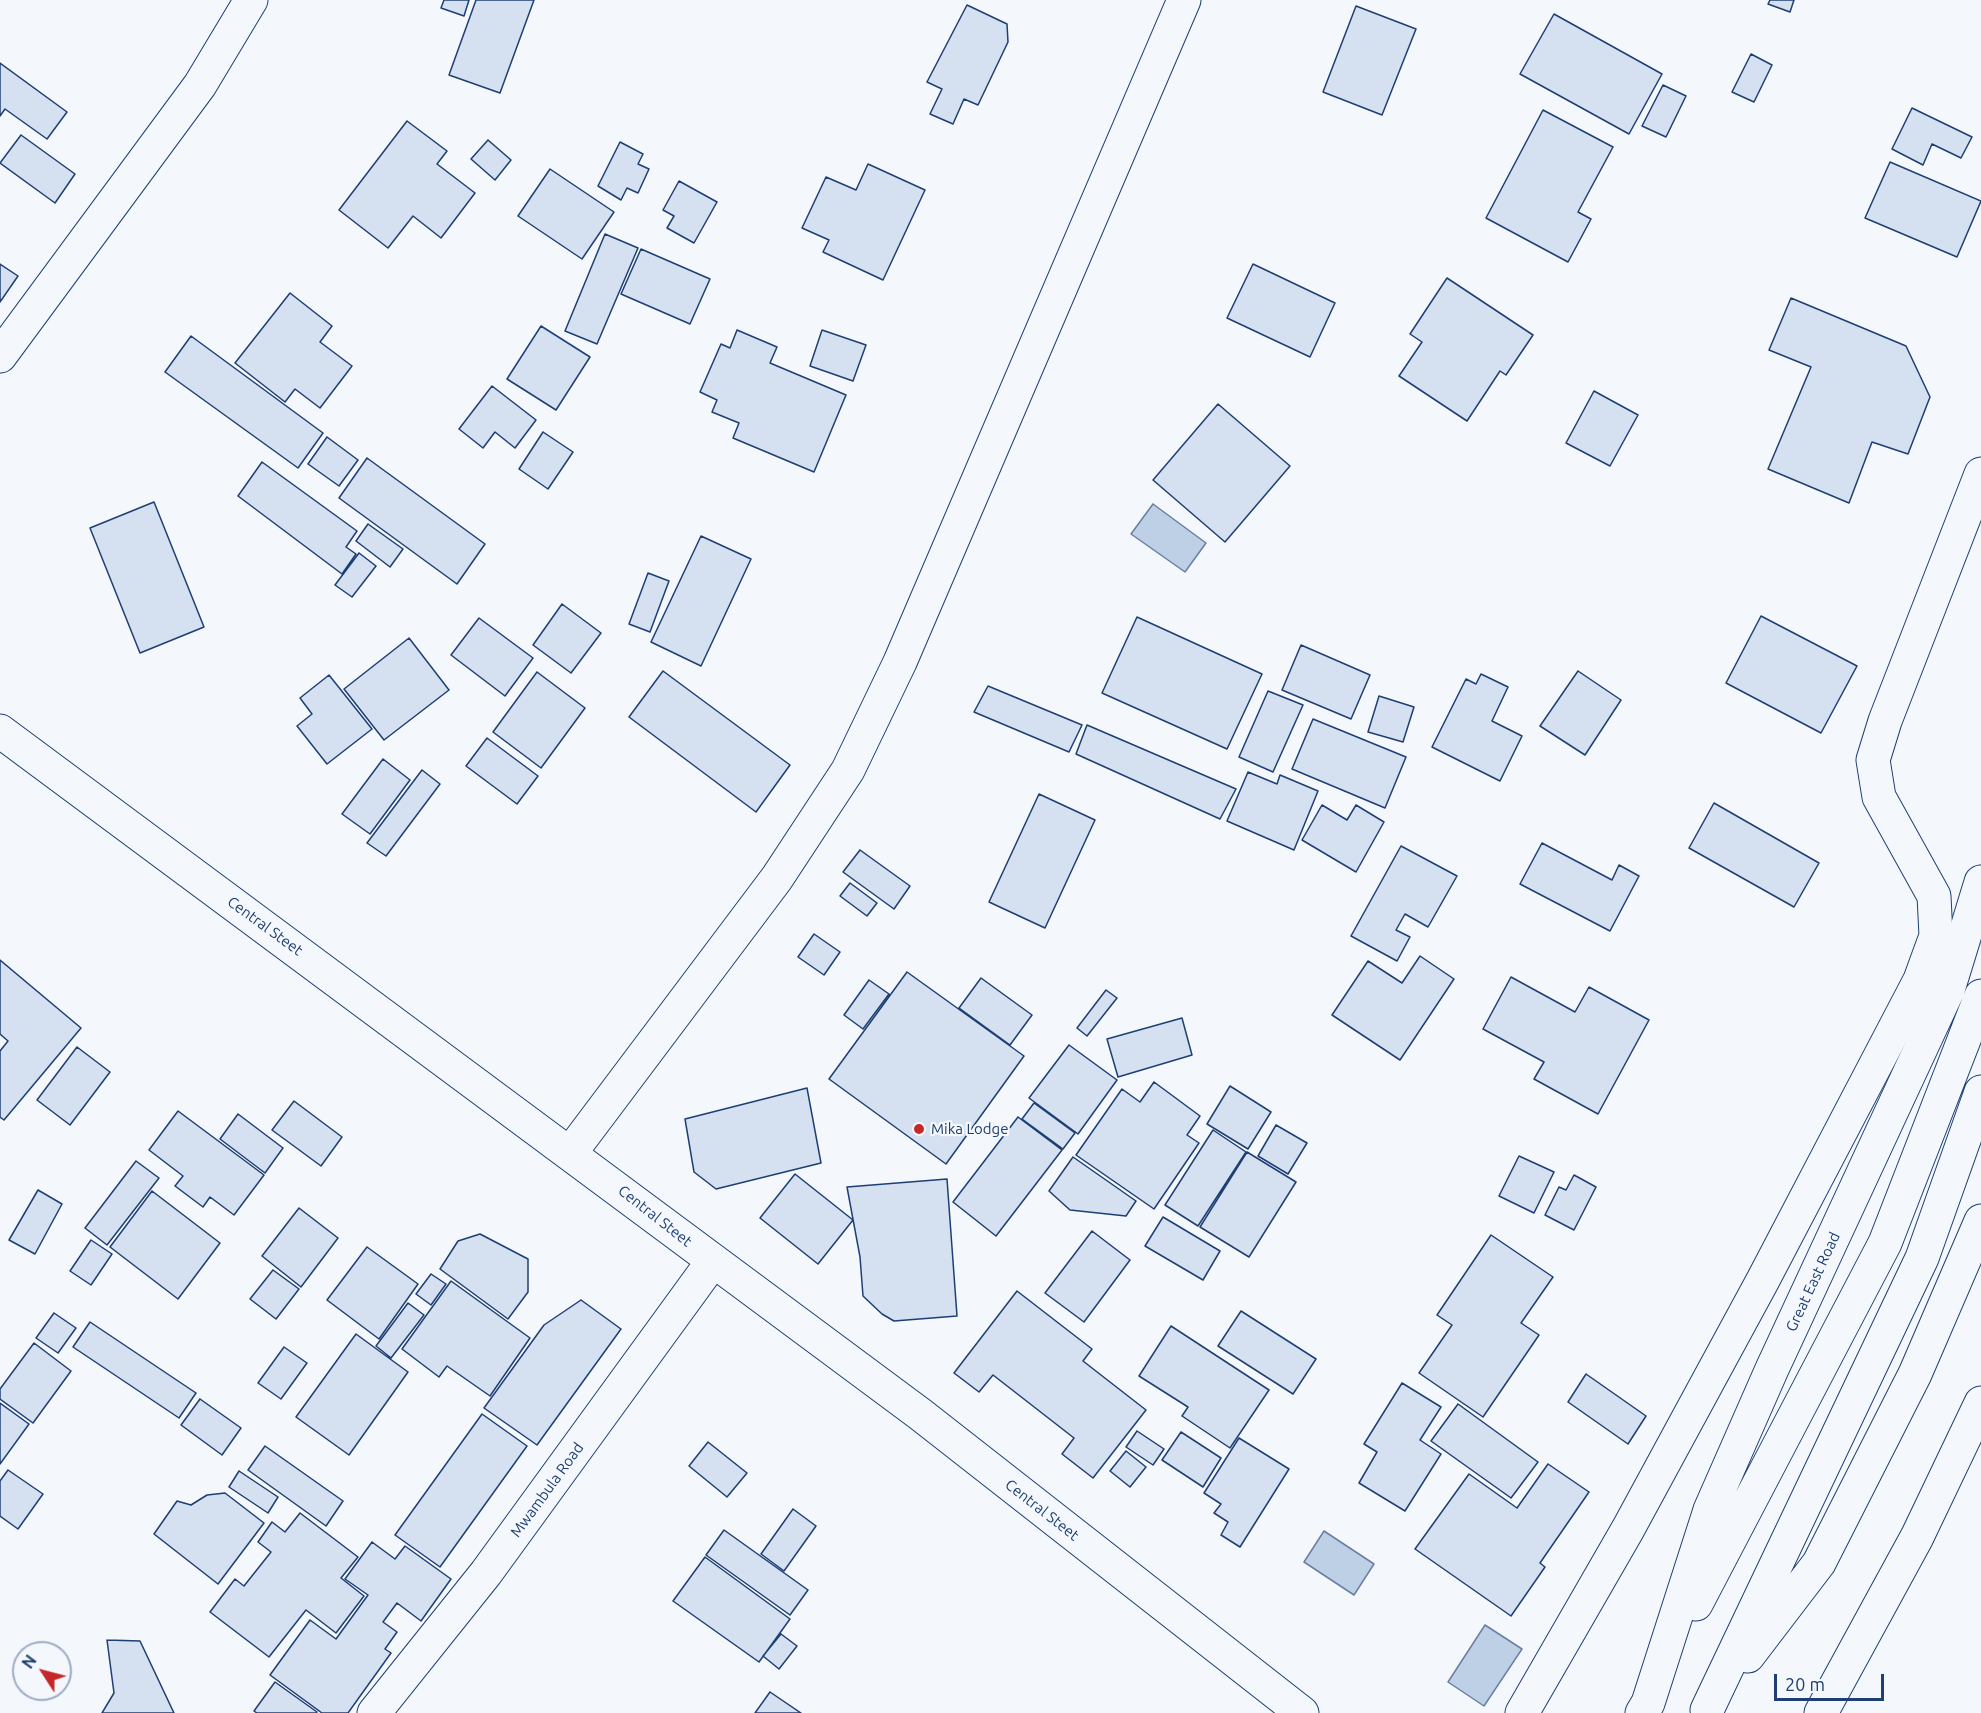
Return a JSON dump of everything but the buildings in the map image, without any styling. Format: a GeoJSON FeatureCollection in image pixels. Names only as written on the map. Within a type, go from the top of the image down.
{"type":"FeatureCollection","features":[{"type":"Feature","properties":{"kind":"street"},"geometry":{"type":"LineString","coordinates":[[0,356],[200,85],[252,0]]}},
{"type":"Feature","properties":{"kind":"street"},"geometry":{"type":"LineString","coordinates":[[571,1152],[777,878],[848,770],[900,662],[1184,0]]}},
{"type":"Feature","properties":{"kind":"street"},"geometry":{"type":"LineString","coordinates":[[1522,1713],[1645,1498],[1763,1280],[1920,980],[1936,936],[1934,896],[1879,797],[1873,760],[1885,721],[1981,474]]}},
{"type":"Feature","properties":{"kind":"street","name":"Central Steet"},"geometry":{"type":"LineString","coordinates":[[0,731],[571,1152],[713,1261],[920,1414],[1302,1713]]}},
{"type":"Feature","properties":{"kind":"street","name":"Great East Road"},"geometry":{"type":"LineString","coordinates":[[1648,1699],[1710,1510],[1772,1369],[1948,990],[1981,882]]}},
{"type":"Feature","properties":{"kind":"street","name":"Great East Road"},"geometry":{"type":"LineString","coordinates":[[1648,1699],[1885,1243],[1981,996]]}},
{"type":"Feature","properties":{"kind":"street"},"geometry":{"type":"LineString","coordinates":[[1706,1711],[1922,1258],[1981,1092]]}},
{"type":"Feature","properties":{"kind":"street"},"geometry":{"type":"LineString","coordinates":[[1706,1711],[1819,1563],[1915,1374],[1981,1221]]}},
{"type":"Feature","properties":{"kind":"street","name":"Mwambula Road"},"geometry":{"type":"LineString","coordinates":[[374,1713],[486,1573],[713,1261]]}},
{"type":"Feature","properties":{"kind":"street"},"geometry":{"type":"LineString","coordinates":[[1821,1713],[1917,1537],[1981,1403]]}},
{"type":"Feature","properties":{"kind":"water"},"geometry":{"type":"Polygon","coordinates":[[[1153,504],[1206,543],[1185,572],[1131,534],[1153,504]]]}},
{"type":"Feature","properties":{"kind":"water"},"geometry":{"type":"Polygon","coordinates":[[[1324,1531],[1374,1564],[1354,1595],[1304,1562],[1324,1531]]]}},
{"type":"Feature","properties":{"kind":"water"},"geometry":{"type":"Polygon","coordinates":[[[1485,1625],[1522,1649],[1484,1706],[1448,1682],[1485,1625]]]}},
{"type":"Feature","properties":{"kind":"place","name":"Mika Lodge"},"geometry":{"type":"Point","coordinates":[919,1129]}}]}
